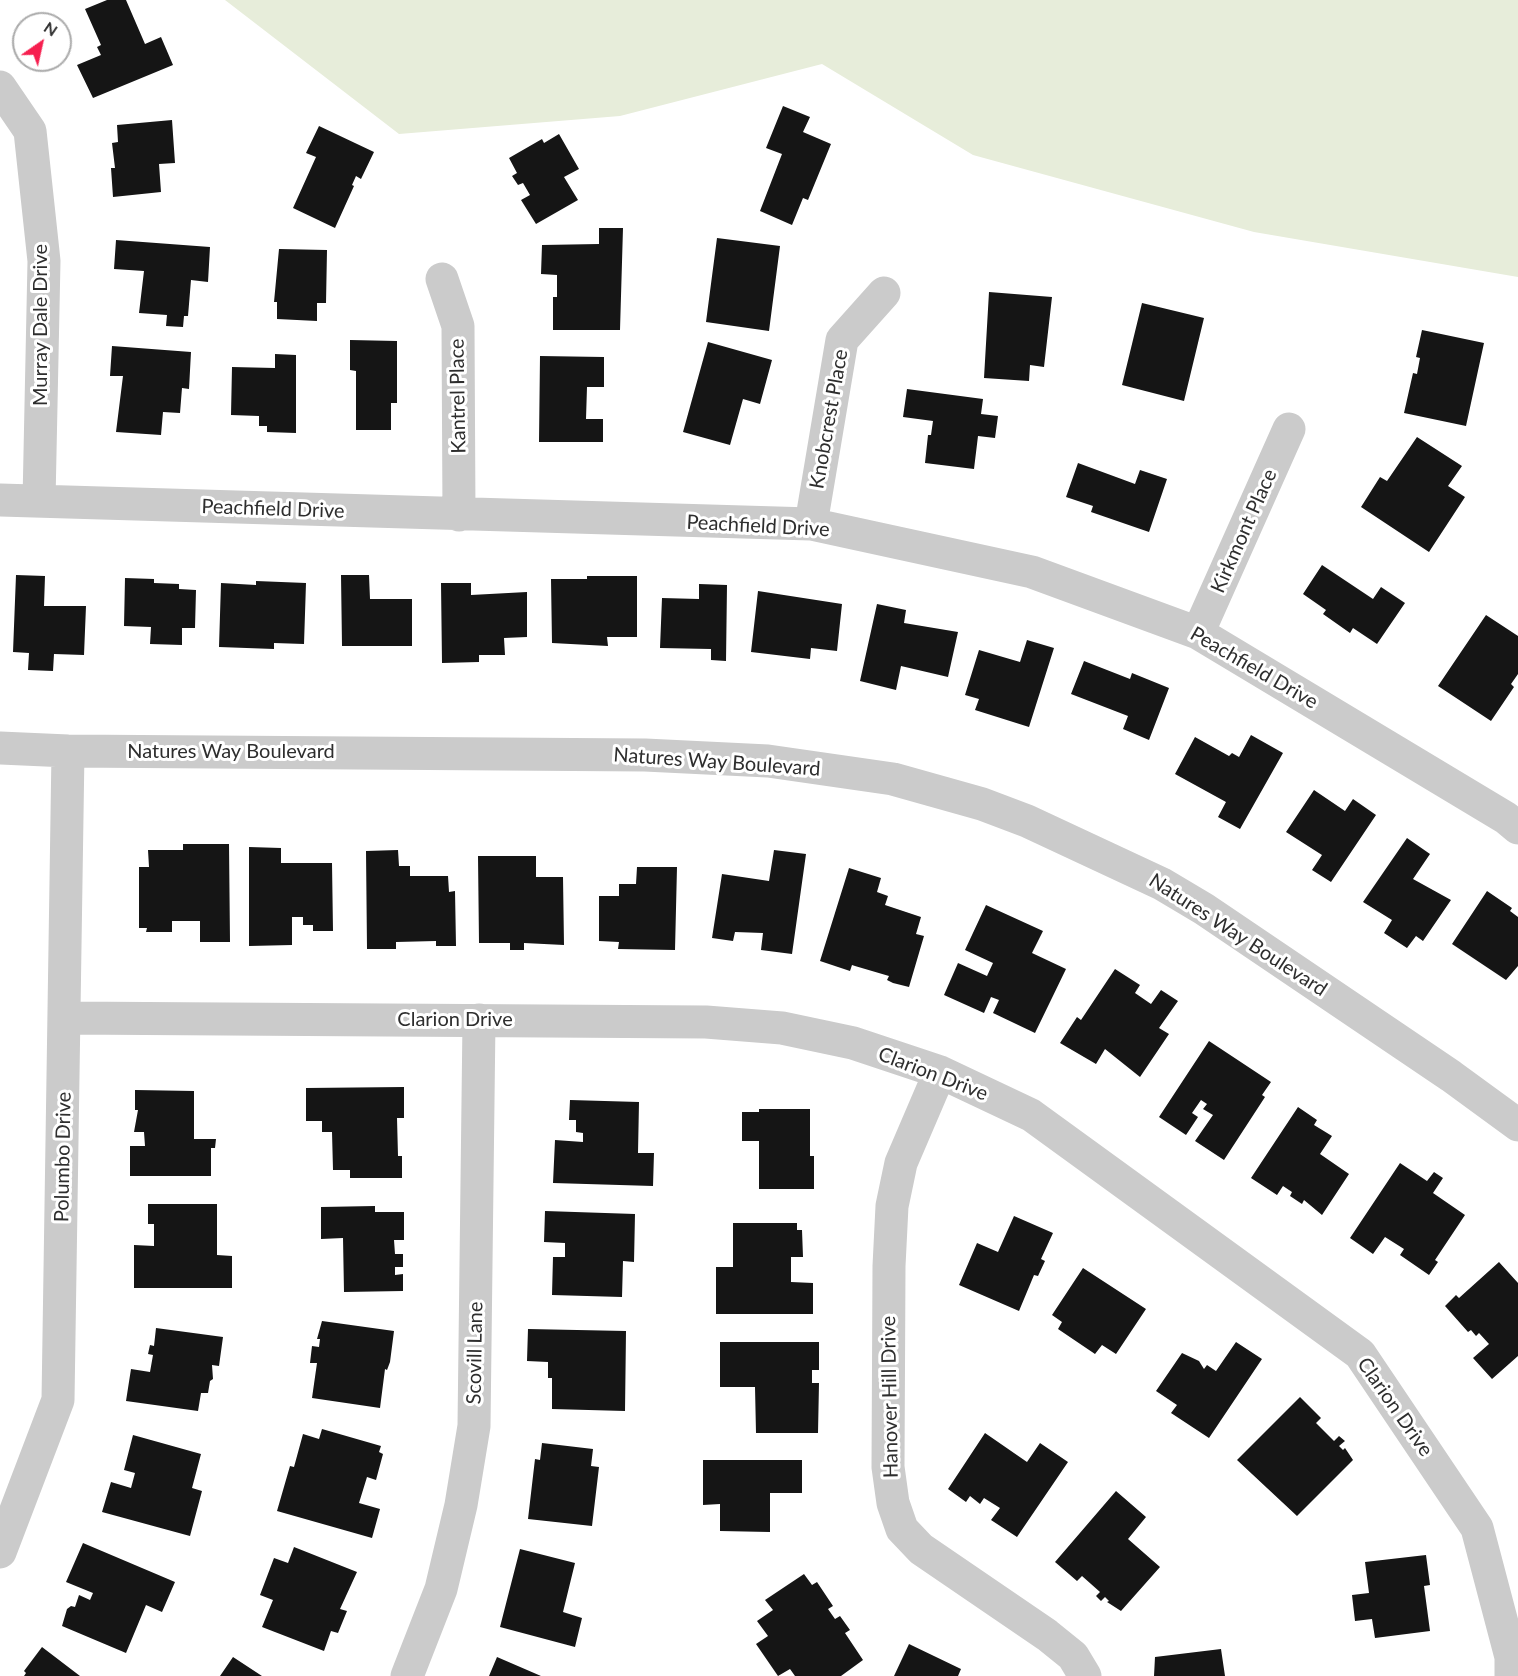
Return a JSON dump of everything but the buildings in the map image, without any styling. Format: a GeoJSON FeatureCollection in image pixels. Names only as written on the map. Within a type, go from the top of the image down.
{"type":"FeatureCollection","features":[{"type":"Feature","properties":{"kind":"street","name":"Murray Dale Drive"},"geometry":{"type":"LineString","coordinates":[[0,87],[30,131],[45,261],[39,501]]}},
{"type":"Feature","properties":{"kind":"street","name":"Kantrel Place"},"geometry":{"type":"LineString","coordinates":[[442,279],[458,326],[459,515]]}},
{"type":"Feature","properties":{"kind":"street","name":"Knobcrest Place"},"geometry":{"type":"LineString","coordinates":[[812,525],[842,340],[884,293]]}},
{"type":"Feature","properties":{"kind":"street","name":"Kirkmont Place"},"geometry":{"type":"LineString","coordinates":[[1198,633],[1289,429]]}},
{"type":"Feature","properties":{"kind":"street","name":"Peachfield Drive"},"geometry":{"type":"LineString","coordinates":[[0,500],[812,525],[1032,572],[1198,633],[1514,816]]}},
{"type":"Feature","properties":{"kind":"street","name":"Natures Way Boulevard"},"geometry":{"type":"LineString","coordinates":[[0,748],[68,751],[645,755],[768,761],[893,779],[982,804],[1027,820],[1082,844],[1162,884],[1283,962],[1451,1076],[1518,1125]]}},
{"type":"Feature","properties":{"kind":"street","name":"Polumbo Drive"},"geometry":{"type":"LineString","coordinates":[[0,1552],[58,1400],[66,1018],[68,751]]}},
{"type":"Feature","properties":{"kind":"street","name":"Clarion Drive"},"geometry":{"type":"LineString","coordinates":[[66,1018],[706,1023],[782,1028],[853,1043],[940,1072],[1031,1115],[1360,1354],[1477,1528],[1511,1657],[1511,1676]]}},
{"type":"Feature","properties":{"kind":"street","name":"Scovill Lane"},"geometry":{"type":"LineString","coordinates":[[407,1676],[441,1589],[461,1505],[474,1426],[479,1020]]}},
{"type":"Feature","properties":{"kind":"street","name":"Hanover Hill Drive"},"geometry":{"type":"LineString","coordinates":[[940,1072],[902,1163],[892,1206],[889,1266],[888,1467],[893,1503],[902,1529],[921,1549],[1047,1635],[1073,1656],[1085,1676]]}},
{"type":"Feature","properties":{"kind":"green space"},"geometry":{"type":"Polygon","coordinates":[[[225,0],[1518,0],[1518,277],[1254,232],[973,155],[822,64],[620,116],[399,134],[225,0]]]}}]}
